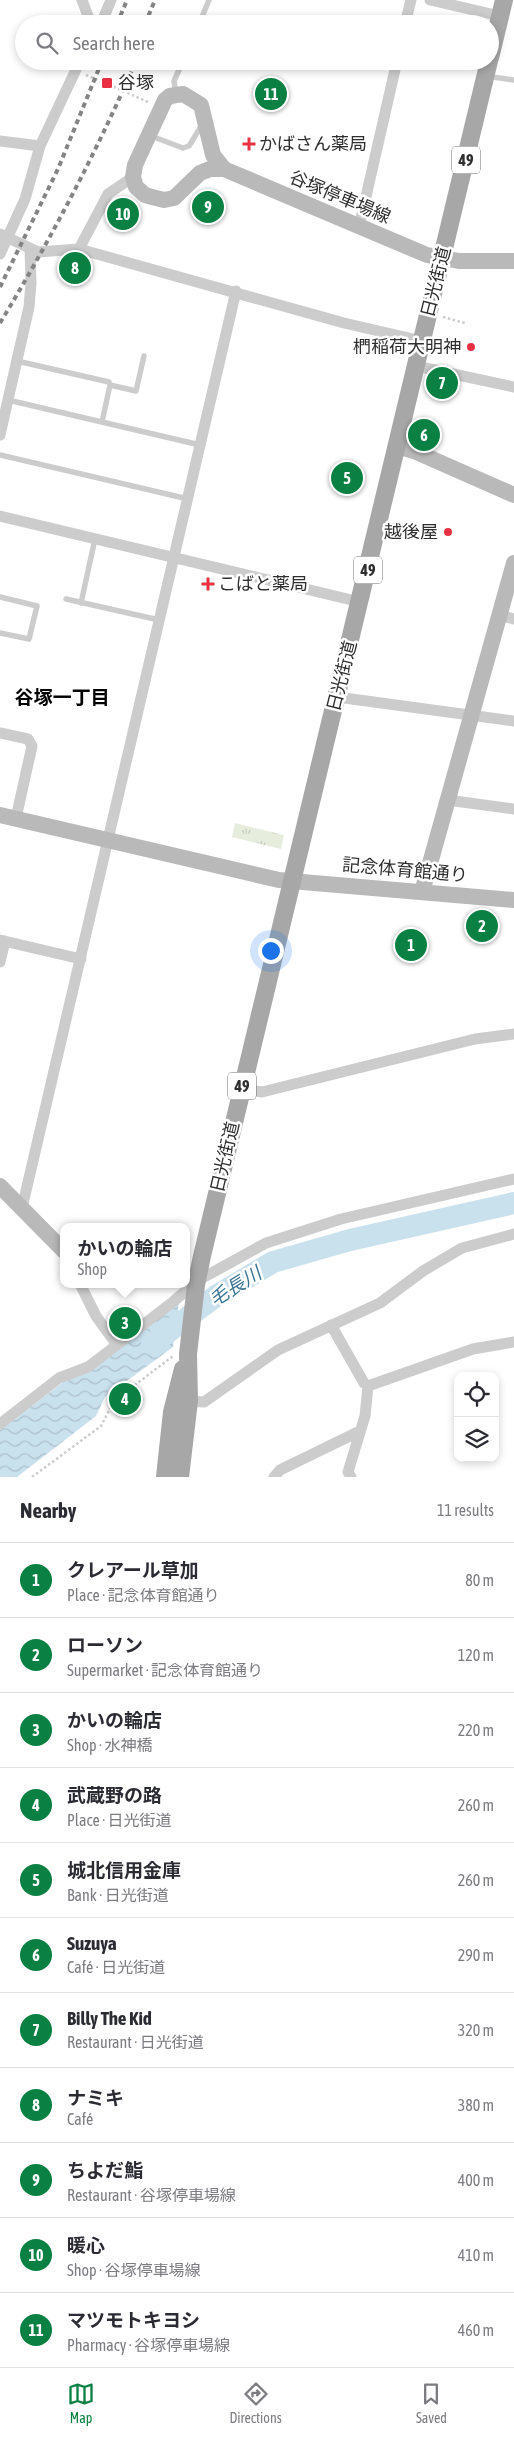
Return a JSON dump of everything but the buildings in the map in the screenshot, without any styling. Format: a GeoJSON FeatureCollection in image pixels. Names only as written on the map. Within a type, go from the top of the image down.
{"type":"FeatureCollection","features":[{"type":"Feature","properties":{"kind":"main road","name":"日光街道"},"geometry":{"type":"LineString","coordinates":[[499,21],[502,8]]}},
{"type":"Feature","properties":{"kind":"main road","name":"日光街道"},"geometry":{"type":"LineString","coordinates":[[193,1285],[293,882],[488,70]]}},
{"type":"Feature","properties":{"kind":"main road","name":"49"},"geometry":{"type":"LineString","coordinates":[[180,1477],[189,1402],[189,1351],[193,1285]]}},
{"type":"Feature","properties":{"kind":"main road","name":"49"},"geometry":{"type":"LineString","coordinates":[[165,1477],[174,1404],[179,1378],[189,1351]]}},
{"type":"Feature","properties":{"kind":"street"},"geometry":{"type":"LineString","coordinates":[[82,0],[88,15]]}},
{"type":"Feature","properties":{"kind":"street"},"geometry":{"type":"LineString","coordinates":[[105,15],[111,0]]}},
{"type":"Feature","properties":{"kind":"street"},"geometry":{"type":"LineString","coordinates":[[407,15],[411,0]]}},
{"type":"Feature","properties":{"kind":"street"},"geometry":{"type":"LineString","coordinates":[[430,0],[502,8]]}},
{"type":"Feature","properties":{"kind":"street"},"geometry":{"type":"LineString","coordinates":[[0,254],[3,236],[25,200],[40,146],[76,70]]}},
{"type":"Feature","properties":{"kind":"street"},"geometry":{"type":"LineString","coordinates":[[359,226],[395,70]]}},
{"type":"Feature","properties":{"kind":"street"},"geometry":{"type":"LineString","coordinates":[[176,94],[183,94],[198,101],[205,118],[213,155],[224,169],[210,169],[200,173],[174,198],[164,200],[145,194],[136,186],[133,177],[135,165],[165,100],[176,94]]}},
{"type":"Feature","properties":{"kind":"street"},"geometry":{"type":"LineString","coordinates":[[0,141],[40,146]]}},
{"type":"Feature","properties":{"kind":"street","name":"谷塚停車場線"},"geometry":{"type":"LineString","coordinates":[[224,169],[414,250],[442,259],[459,261],[514,261]]}},
{"type":"Feature","properties":{"kind":"street"},"geometry":{"type":"LineString","coordinates":[[79,249],[108,194],[133,177]]}},
{"type":"Feature","properties":{"kind":"street"},"geometry":{"type":"LineString","coordinates":[[3,236],[38,252],[79,249],[236,291],[344,323],[422,341]]}},
{"type":"Feature","properties":{"kind":"street"},"geometry":{"type":"LineString","coordinates":[[0,435],[29,307],[31,283],[30,248]]}},
{"type":"Feature","properties":{"kind":"street"},"geometry":{"type":"LineString","coordinates":[[22,1208],[236,291]]}},
{"type":"Feature","properties":{"kind":"street"},"geometry":{"type":"LineString","coordinates":[[416,366],[514,387]]}},
{"type":"Feature","properties":{"kind":"street"},"geometry":{"type":"LineString","coordinates":[[397,446],[414,451],[514,496]]}},
{"type":"Feature","properties":{"kind":"street"},"geometry":{"type":"LineString","coordinates":[[0,516],[360,602]]}},
{"type":"Feature","properties":{"kind":"street"},"geometry":{"type":"LineString","coordinates":[[422,892],[472,715],[507,617],[514,563]]}},
{"type":"Feature","properties":{"kind":"street"},"geometry":{"type":"LineString","coordinates":[[337,697],[514,721]]}},
{"type":"Feature","properties":{"kind":"street"},"geometry":{"type":"LineString","coordinates":[[0,733],[28,739],[32,746],[8,816]]}},
{"type":"Feature","properties":{"kind":"street"},"geometry":{"type":"LineString","coordinates":[[447,800],[514,809]]}},
{"type":"Feature","properties":{"kind":"street","name":"記念体育館通り"},"geometry":{"type":"LineString","coordinates":[[8,816],[109,841],[293,882],[514,900]]}},
{"type":"Feature","properties":{"kind":"street"},"geometry":{"type":"LineString","coordinates":[[0,962],[3,940],[81,959]]}},
{"type":"Feature","properties":{"kind":"street"},"geometry":{"type":"LineString","coordinates":[[242,1089],[262,1092],[476,1039],[514,1034]]}},
{"type":"Feature","properties":{"kind":"street"},"geometry":{"type":"LineString","coordinates":[[193,1285],[266,1243],[304,1230],[341,1219],[514,1179]]}},
{"type":"Feature","properties":{"kind":"street"},"geometry":{"type":"LineString","coordinates":[[0,1186],[60,1247]]}},
{"type":"Feature","properties":{"kind":"street"},"geometry":{"type":"LineString","coordinates":[[189,1402],[204,1402],[278,1350],[380,1303],[423,1271],[462,1248],[514,1234]]}},
{"type":"Feature","properties":{"kind":"street"},"geometry":{"type":"LineString","coordinates":[[82,1288],[96,1316],[117,1345]]}},
{"type":"Feature","properties":{"kind":"street"},"geometry":{"type":"LineString","coordinates":[[0,1424],[59,1378],[88,1367],[189,1288]]}},
{"type":"Feature","properties":{"kind":"street"},"geometry":{"type":"LineString","coordinates":[[331,1325],[364,1383],[368,1386],[368,1402],[348,1472],[351,1477]]}},
{"type":"Feature","properties":{"kind":"street"},"geometry":{"type":"LineString","coordinates":[[368,1386],[473,1349],[514,1342]]}},
{"type":"Feature","properties":{"kind":"street"},"geometry":{"type":"LineString","coordinates":[[274,1477],[280,1470],[360,1431]]}},
{"type":"Feature","properties":{"kind":"lane"},"geometry":{"type":"LineString","coordinates":[[203,15],[209,0]]}},
{"type":"Feature","properties":{"kind":"lane"},"geometry":{"type":"LineString","coordinates":[[176,94],[174,81],[179,70]]}},
{"type":"Feature","properties":{"kind":"lane"},"geometry":{"type":"LineString","coordinates":[[497,70],[514,80]]}},
{"type":"Feature","properties":{"kind":"lane"},"geometry":{"type":"LineString","coordinates":[[149,135],[183,148],[189,146],[205,118]]}},
{"type":"Feature","properties":{"kind":"lane"},"geometry":{"type":"LineString","coordinates":[[17,361],[109,382],[110,385],[136,391],[144,356]]}},
{"type":"Feature","properties":{"kind":"lane"},"geometry":{"type":"LineString","coordinates":[[102,422],[110,385]]}},
{"type":"Feature","properties":{"kind":"lane"},"geometry":{"type":"LineString","coordinates":[[8,400],[200,445]]}},
{"type":"Feature","properties":{"kind":"lane"},"geometry":{"type":"LineString","coordinates":[[0,455],[188,500]]}},
{"type":"Feature","properties":{"kind":"lane"},"geometry":{"type":"LineString","coordinates":[[81,602],[95,539]]}},
{"type":"Feature","properties":{"kind":"lane"},"geometry":{"type":"LineString","coordinates":[[0,597],[37,606],[29,639],[0,633]]}},
{"type":"Feature","properties":{"kind":"lane"},"geometry":{"type":"LineString","coordinates":[[66,599],[160,620]]}},
{"type":"Feature","properties":{"kind":"path"},"geometry":{"type":"LineString","coordinates":[[86,75],[151,103]]}},
{"type":"Feature","properties":{"kind":"path"},"geometry":{"type":"LineString","coordinates":[[444,317],[465,323]]}},
{"type":"Feature","properties":{"kind":"path"},"geometry":{"type":"LineString","coordinates":[[32,1477],[101,1426],[114,1401],[165,1361],[189,1351]]}},
{"type":"Feature","properties":{"kind":"green space"},"geometry":{"type":"Polygon","coordinates":[[[235,823],[284,835],[281,849],[232,837],[235,823]]]}},
{"type":"Feature","properties":{"kind":"water"},"geometry":{"type":"Polygon","coordinates":[[[179,1302],[173,1347],[105,1397],[96,1416],[17,1477],[0,1477],[0,1430],[66,1380],[179,1302]]]}},
{"type":"Feature","properties":{"kind":"waterway","name":"毛長川"},"geometry":{"type":"LineString","coordinates":[[152,1344],[216,1296],[273,1262],[350,1240],[514,1203]]}},
{"type":"Feature","properties":{"kind":"railway"},"geometry":{"type":"LineString","coordinates":[[121,15],[127,0]]}},
{"type":"Feature","properties":{"kind":"railway"},"geometry":{"type":"LineString","coordinates":[[149,15],[155,0]]}},
{"type":"Feature","properties":{"kind":"railway"},"geometry":{"type":"LineString","coordinates":[[0,287],[58,169],[98,70]]}},
{"type":"Feature","properties":{"kind":"railway"},"geometry":{"type":"LineString","coordinates":[[0,323],[72,194],[132,70]]}},
{"type":"Feature","properties":{"kind":"place","name":"谷塚"},"geometry":{"type":"Point","coordinates":[107,83]}},
{"type":"Feature","properties":{"kind":"place","name":"マツモトキヨシ"},"geometry":{"type":"Point","coordinates":[271,94]}},
{"type":"Feature","properties":{"kind":"place","name":"かばさん薬局"},"geometry":{"type":"Point","coordinates":[249,144]}},
{"type":"Feature","properties":{"kind":"place","name":"ちよだ鮨"},"geometry":{"type":"Point","coordinates":[208,207]}},
{"type":"Feature","properties":{"kind":"place","name":"暖心"},"geometry":{"type":"Point","coordinates":[123,214]}},
{"type":"Feature","properties":{"kind":"place","name":"ナミキ"},"geometry":{"type":"Point","coordinates":[75,268]}},
{"type":"Feature","properties":{"kind":"place","name":"椚稲荷大明神"},"geometry":{"type":"Point","coordinates":[471,347]}},
{"type":"Feature","properties":{"kind":"place","name":"Billy The Kid"},"geometry":{"type":"Point","coordinates":[442,383]}},
{"type":"Feature","properties":{"kind":"place","name":"Suzuya"},"geometry":{"type":"Point","coordinates":[424,435]}},
{"type":"Feature","properties":{"kind":"place","name":"城北信用金庫"},"geometry":{"type":"Point","coordinates":[347,478]}},
{"type":"Feature","properties":{"kind":"place","name":"越後屋"},"geometry":{"type":"Point","coordinates":[448,532]}},
{"type":"Feature","properties":{"kind":"place","name":"こばと薬局"},"geometry":{"type":"Point","coordinates":[208,584]}},
{"type":"Feature","properties":{"kind":"place","name":"ローソン"},"geometry":{"type":"Point","coordinates":[482,926]}},
{"type":"Feature","properties":{"kind":"place","name":"クレアール草加"},"geometry":{"type":"Point","coordinates":[411,945]}},
{"type":"Feature","properties":{"kind":"place","name":"かいの輪店"},"geometry":{"type":"Point","coordinates":[125,1323]}},
{"type":"Feature","properties":{"kind":"place","name":"武蔵野の路"},"geometry":{"type":"Point","coordinates":[125,1399]}},
{"type":"Feature","properties":{"kind":"district","name":"谷塚一丁目"},"geometry":{"type":"Point","coordinates":[62,697]}}]}
